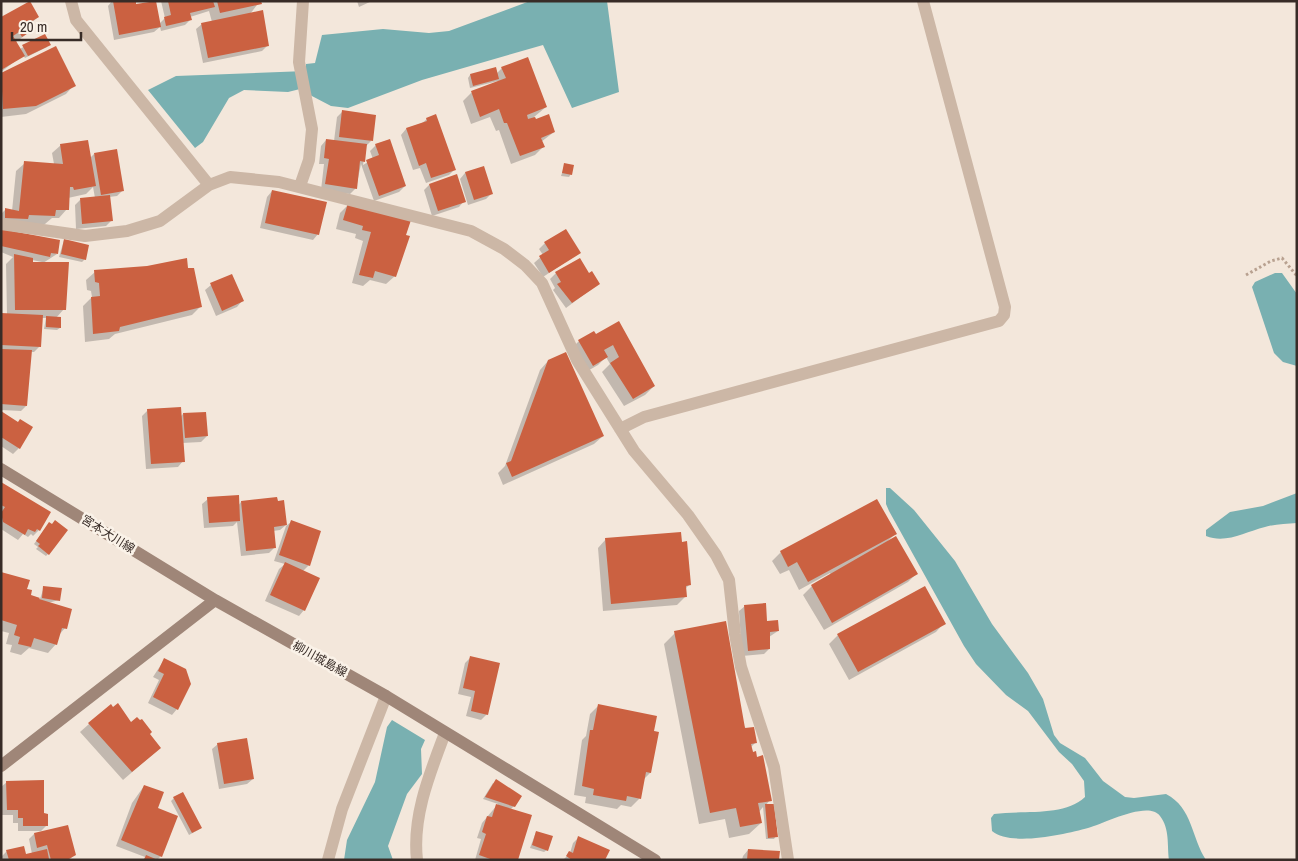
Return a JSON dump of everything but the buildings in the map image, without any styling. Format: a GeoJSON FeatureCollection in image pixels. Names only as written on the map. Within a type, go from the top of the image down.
{"type":"FeatureCollection","features":[{"type":"Feature","properties":{"kind":"main road","name":"宮本大川線"},"geometry":{"type":"LineString","coordinates":[[1,468],[215,600]]}},
{"type":"Feature","properties":{"kind":"main road","name":"柳川城島線"},"geometry":{"type":"LineString","coordinates":[[215,600],[389,698],[656,860]]}},
{"type":"Feature","properties":{"kind":"main road"},"geometry":{"type":"LineString","coordinates":[[1,766],[215,600]]}},
{"type":"Feature","properties":{"kind":"street"},"geometry":{"type":"LineString","coordinates":[[71,1],[76,20],[209,185]]}},
{"type":"Feature","properties":{"kind":"street"},"geometry":{"type":"LineString","coordinates":[[300,186],[309,160],[312,130],[300,62],[303,1]]}},
{"type":"Feature","properties":{"kind":"street"},"geometry":{"type":"LineString","coordinates":[[620,429],[644,417],[999,320],[1004,314],[1005,307],[923,1]]}},
{"type":"Feature","properties":{"kind":"street"},"geometry":{"type":"LineString","coordinates":[[1,224],[85,236],[127,231],[160,221],[209,185],[230,177],[300,186],[471,231],[504,249],[525,265],[542,283],[577,360],[634,451],[688,515],[716,555],[729,580],[741,667],[774,768],[788,860]]}},
{"type":"Feature","properties":{"kind":"street"},"geometry":{"type":"LineString","coordinates":[[328,860],[342,809],[389,698]]}},
{"type":"Feature","properties":{"kind":"street"},"geometry":{"type":"LineString","coordinates":[[417,860],[418,822],[432,770],[445,733]]}},
{"type":"Feature","properties":{"kind":"path"},"geometry":{"type":"LineString","coordinates":[[1246,275],[1271,260],[1282,258],[1297,276]]}},
{"type":"Feature","properties":{"kind":"water"},"geometry":{"type":"Polygon","coordinates":[[[530,1],[607,1],[619,92],[572,108],[543,45],[422,80],[348,108],[331,106],[310,95],[308,87],[288,92],[244,90],[229,98],[203,142],[195,148],[148,90],[176,76],[306,71],[306,64],[315,63],[322,35],[383,29],[429,33],[449,31],[530,1]]]}},
{"type":"Feature","properties":{"kind":"water"},"geometry":{"type":"Polygon","coordinates":[[[1275,273],[1282,273],[1297,294],[1297,366],[1283,362],[1274,353],[1252,287],[1255,282],[1275,273]]]}},
{"type":"Feature","properties":{"kind":"water"},"geometry":{"type":"Polygon","coordinates":[[[886,488],[890,488],[914,510],[955,561],[992,624],[1028,673],[1043,699],[1054,735],[1060,743],[1085,758],[1103,781],[1125,797],[1134,798],[1166,794],[1175,800],[1187,815],[1206,860],[1169,860],[1167,832],[1160,816],[1154,812],[1146,811],[1126,814],[1078,831],[1039,838],[1012,838],[1001,836],[992,831],[991,818],[994,814],[1042,812],[1066,808],[1076,803],[1085,797],[1084,781],[1028,711],[1006,695],[976,664],[964,646],[889,511],[886,504],[886,488]]]}},
{"type":"Feature","properties":{"kind":"water"},"geometry":{"type":"Polygon","coordinates":[[[1297,493],[1297,523],[1269,526],[1221,539],[1206,536],[1206,530],[1230,512],[1263,506],[1297,493]]]}},
{"type":"Feature","properties":{"kind":"water"},"geometry":{"type":"Polygon","coordinates":[[[392,720],[425,740],[421,749],[422,774],[407,794],[388,846],[393,860],[344,860],[347,840],[375,782],[387,727],[392,720]]]}}]}
